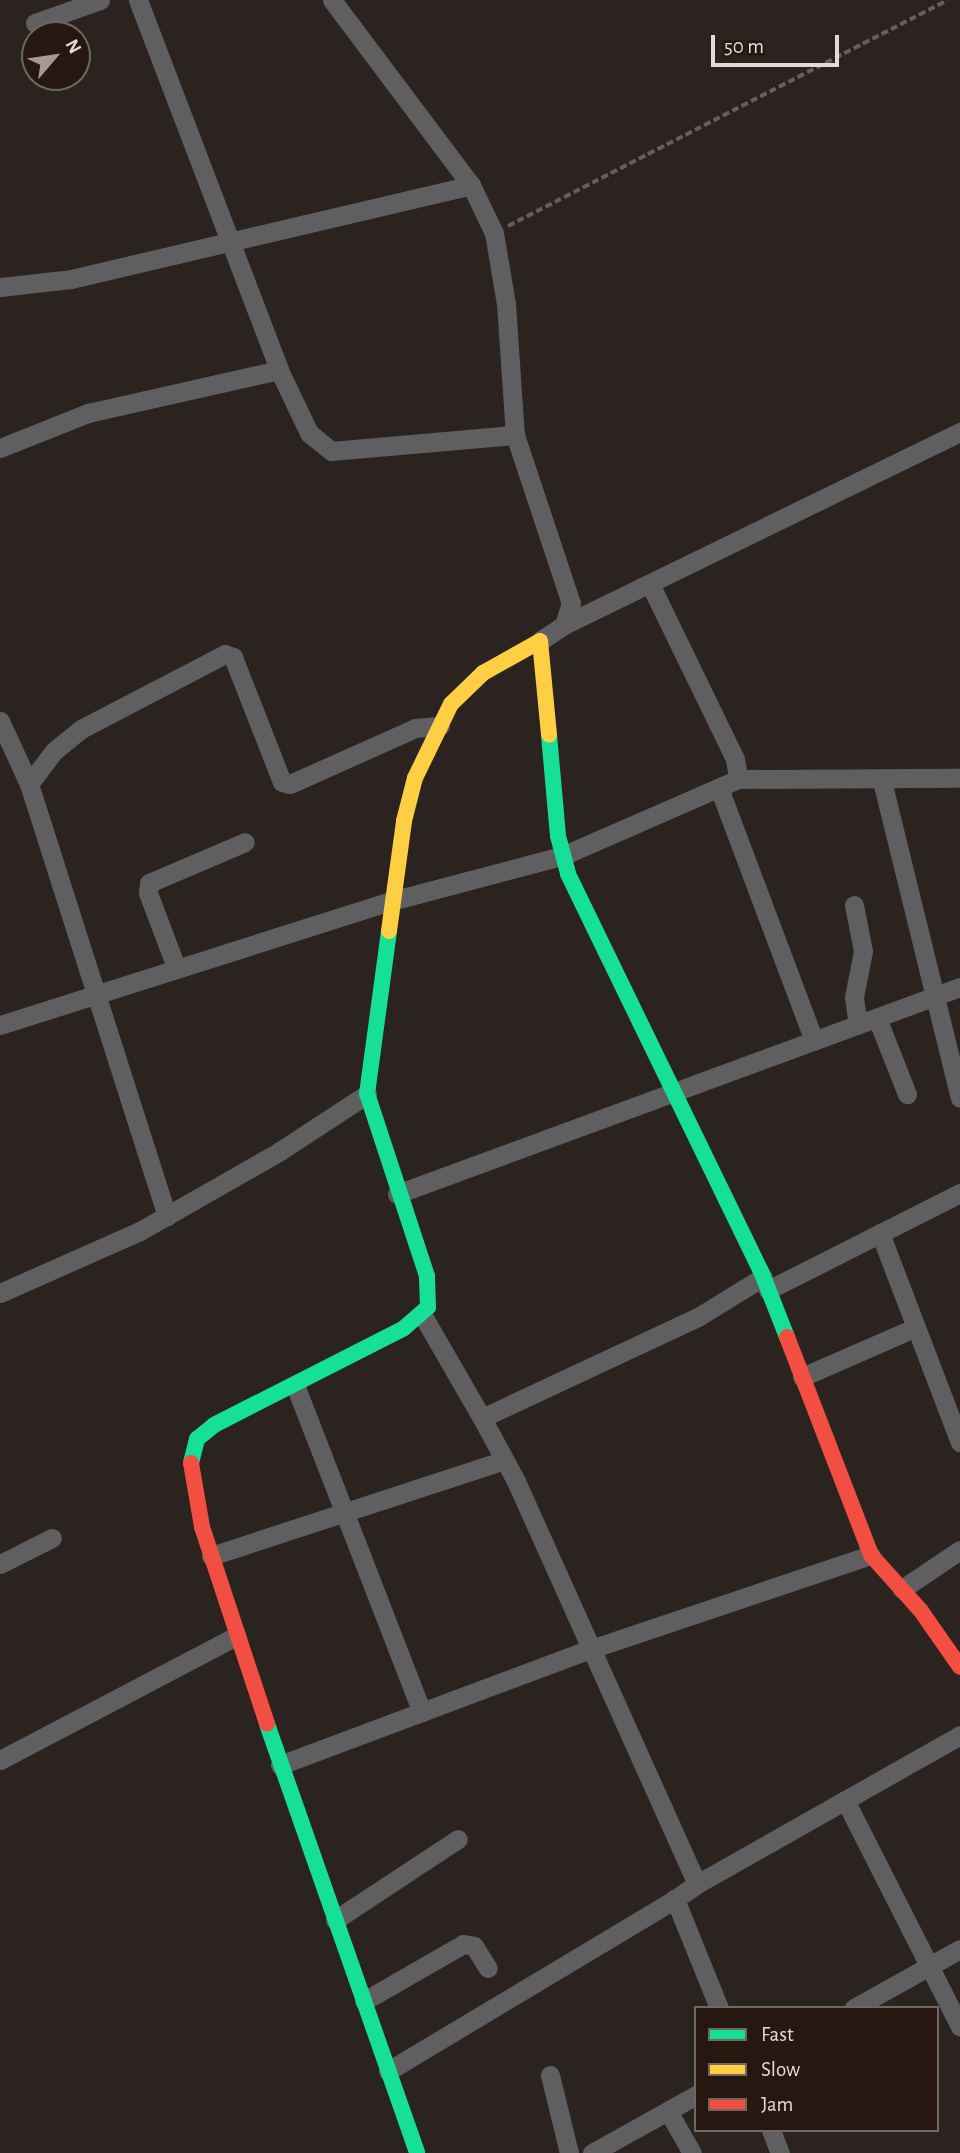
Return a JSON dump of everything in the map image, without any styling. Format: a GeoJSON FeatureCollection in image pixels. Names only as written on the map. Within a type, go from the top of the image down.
{"type":"FeatureCollection","features":[{"type":"Feature","properties":{"kind":"street"},"geometry":{"type":"LineString","coordinates":[[41,21],[100,0]]}},
{"type":"Feature","properties":{"kind":"street"},"geometry":{"type":"LineString","coordinates":[[138,0],[233,239],[279,370],[309,433],[331,451],[515,435]]}},
{"type":"Feature","properties":{"kind":"street"},"geometry":{"type":"LineString","coordinates":[[332,0],[471,185],[494,233],[506,304],[515,435],[571,603],[564,625]]}},
{"type":"Feature","properties":{"kind":"street"},"geometry":{"type":"LineString","coordinates":[[0,287],[71,279],[471,185]]}},
{"type":"Feature","properties":{"kind":"street"},"geometry":{"type":"LineString","coordinates":[[0,448],[88,413],[279,370]]}},
{"type":"Feature","properties":{"kind":"street"},"geometry":{"type":"LineString","coordinates":[[417,2153],[236,1636],[192,1483],[194,1444],[214,1426],[423,1316],[431,1292],[397,1194],[367,1094],[409,798],[440,726],[466,686],[564,625],[651,586],[960,432]]}},
{"type":"Feature","properties":{"kind":"street"},"geometry":{"type":"LineString","coordinates":[[651,586],[735,759],[737,779]]}},
{"type":"Feature","properties":{"kind":"street"},"geometry":{"type":"LineString","coordinates":[[571,603],[591,613]]}},
{"type":"Feature","properties":{"kind":"street"},"geometry":{"type":"LineString","coordinates":[[540,641],[562,856],[766,1283],[871,1555],[902,1589],[960,1667]]}},
{"type":"Feature","properties":{"kind":"street"},"geometry":{"type":"LineString","coordinates":[[29,784],[54,751],[81,729],[225,654],[233,657],[282,782],[290,783],[415,728],[440,726]]}},
{"type":"Feature","properties":{"kind":"street"},"geometry":{"type":"LineString","coordinates":[[0,721],[29,784],[98,993],[167,1216]]}},
{"type":"Feature","properties":{"kind":"street"},"geometry":{"type":"LineString","coordinates":[[0,1025],[176,967],[395,900],[562,856],[737,779],[882,781],[960,778]]}},
{"type":"Feature","properties":{"kind":"street"},"geometry":{"type":"LineString","coordinates":[[882,781],[960,1098]]}},
{"type":"Feature","properties":{"kind":"street"},"geometry":{"type":"LineString","coordinates":[[719,788],[814,1041]]}},
{"type":"Feature","properties":{"kind":"street"},"geometry":{"type":"LineString","coordinates":[[176,967],[148,893],[149,883],[245,842]]}},
{"type":"Feature","properties":{"kind":"street"},"geometry":{"type":"LineString","coordinates":[[854,905],[863,951],[854,997],[858,1025]]}},
{"type":"Feature","properties":{"kind":"street"},"geometry":{"type":"LineString","coordinates":[[397,1194],[960,986]]}},
{"type":"Feature","properties":{"kind":"street"},"geometry":{"type":"LineString","coordinates":[[877,1018],[907,1094]]}},
{"type":"Feature","properties":{"kind":"street"},"geometry":{"type":"LineString","coordinates":[[0,1293],[37,1280],[167,1216],[280,1152],[367,1094]]}},
{"type":"Feature","properties":{"kind":"street"},"geometry":{"type":"LineString","coordinates":[[482,1418],[766,1283],[880,1233],[960,1193]]}},
{"type":"Feature","properties":{"kind":"street"},"geometry":{"type":"LineString","coordinates":[[880,1233],[960,1442]]}},
{"type":"Feature","properties":{"kind":"street"},"geometry":{"type":"LineString","coordinates":[[423,1316],[505,1460],[697,1884]]}},
{"type":"Feature","properties":{"kind":"street"},"geometry":{"type":"LineString","coordinates":[[802,1377],[905,1332]]}},
{"type":"Feature","properties":{"kind":"street"},"geometry":{"type":"LineString","coordinates":[[295,1385],[346,1510],[422,1712]]}},
{"type":"Feature","properties":{"kind":"street"},"geometry":{"type":"LineString","coordinates":[[211,1556],[505,1460]]}},
{"type":"Feature","properties":{"kind":"street"},"geometry":{"type":"LineString","coordinates":[[0,1564],[52,1538]]}},
{"type":"Feature","properties":{"kind":"street"},"geometry":{"type":"LineString","coordinates":[[902,1589],[960,1550]]}},
{"type":"Feature","properties":{"kind":"street"},"geometry":{"type":"LineString","coordinates":[[280,1765],[592,1649],[871,1555]]}},
{"type":"Feature","properties":{"kind":"street"},"geometry":{"type":"LineString","coordinates":[[0,1760],[236,1636]]}},
{"type":"Feature","properties":{"kind":"street"},"geometry":{"type":"LineString","coordinates":[[388,2071],[697,1884],[960,1735]]}},
{"type":"Feature","properties":{"kind":"street"},"geometry":{"type":"LineString","coordinates":[[845,1800],[960,2027]]}},
{"type":"Feature","properties":{"kind":"street"},"geometry":{"type":"LineString","coordinates":[[335,1920],[458,1839]]}},
{"type":"Feature","properties":{"kind":"street"},"geometry":{"type":"LineString","coordinates":[[675,1899],[718,2006]]}},
{"type":"Feature","properties":{"kind":"street"},"geometry":{"type":"LineString","coordinates":[[364,2001],[463,1944],[474,1946],[488,1968]]}},
{"type":"Feature","properties":{"kind":"street"},"geometry":{"type":"LineString","coordinates":[[858,2006],[960,1949]]}},
{"type":"Feature","properties":{"kind":"street"},"geometry":{"type":"LineString","coordinates":[[550,2075],[569,2153]]}},
{"type":"Feature","properties":{"kind":"street"},"geometry":{"type":"LineString","coordinates":[[592,2153],[694,2096]]}},
{"type":"Feature","properties":{"kind":"street"},"geometry":{"type":"LineString","coordinates":[[668,2111],[692,2153]]}},
{"type":"Feature","properties":{"kind":"street"},"geometry":{"type":"LineString","coordinates":[[772,2132],[780,2153]]}},
{"type":"Feature","properties":{"kind":"path"},"geometry":{"type":"LineString","coordinates":[[494,233],[947,0]]}},
{"type":"Feature","properties":{"kind":"traffic: fast"},"geometry":{"type":"LineString","coordinates":[[549,735],[558,836],[568,874],[761,1271],[787,1337]]}},
{"type":"Feature","properties":{"kind":"traffic: fast"},"geometry":{"type":"LineString","coordinates":[[191,1463],[197,1439],[214,1425],[404,1328],[428,1307],[427,1276],[367,1094],[389,931]]}},
{"type":"Feature","properties":{"kind":"traffic: fast"},"geometry":{"type":"LineString","coordinates":[[267,1724],[417,2153]]}},
{"type":"Feature","properties":{"kind":"traffic: slow"},"geometry":{"type":"LineString","coordinates":[[389,931],[404,821],[415,778],[451,704],[483,673],[540,641],[549,735]]}},
{"type":"Feature","properties":{"kind":"traffic: jam"},"geometry":{"type":"LineString","coordinates":[[787,1337],[871,1555],[921,1611],[960,1667]]}},
{"type":"Feature","properties":{"kind":"traffic: jam"},"geometry":{"type":"LineString","coordinates":[[191,1463],[202,1527],[267,1724]]}}]}
